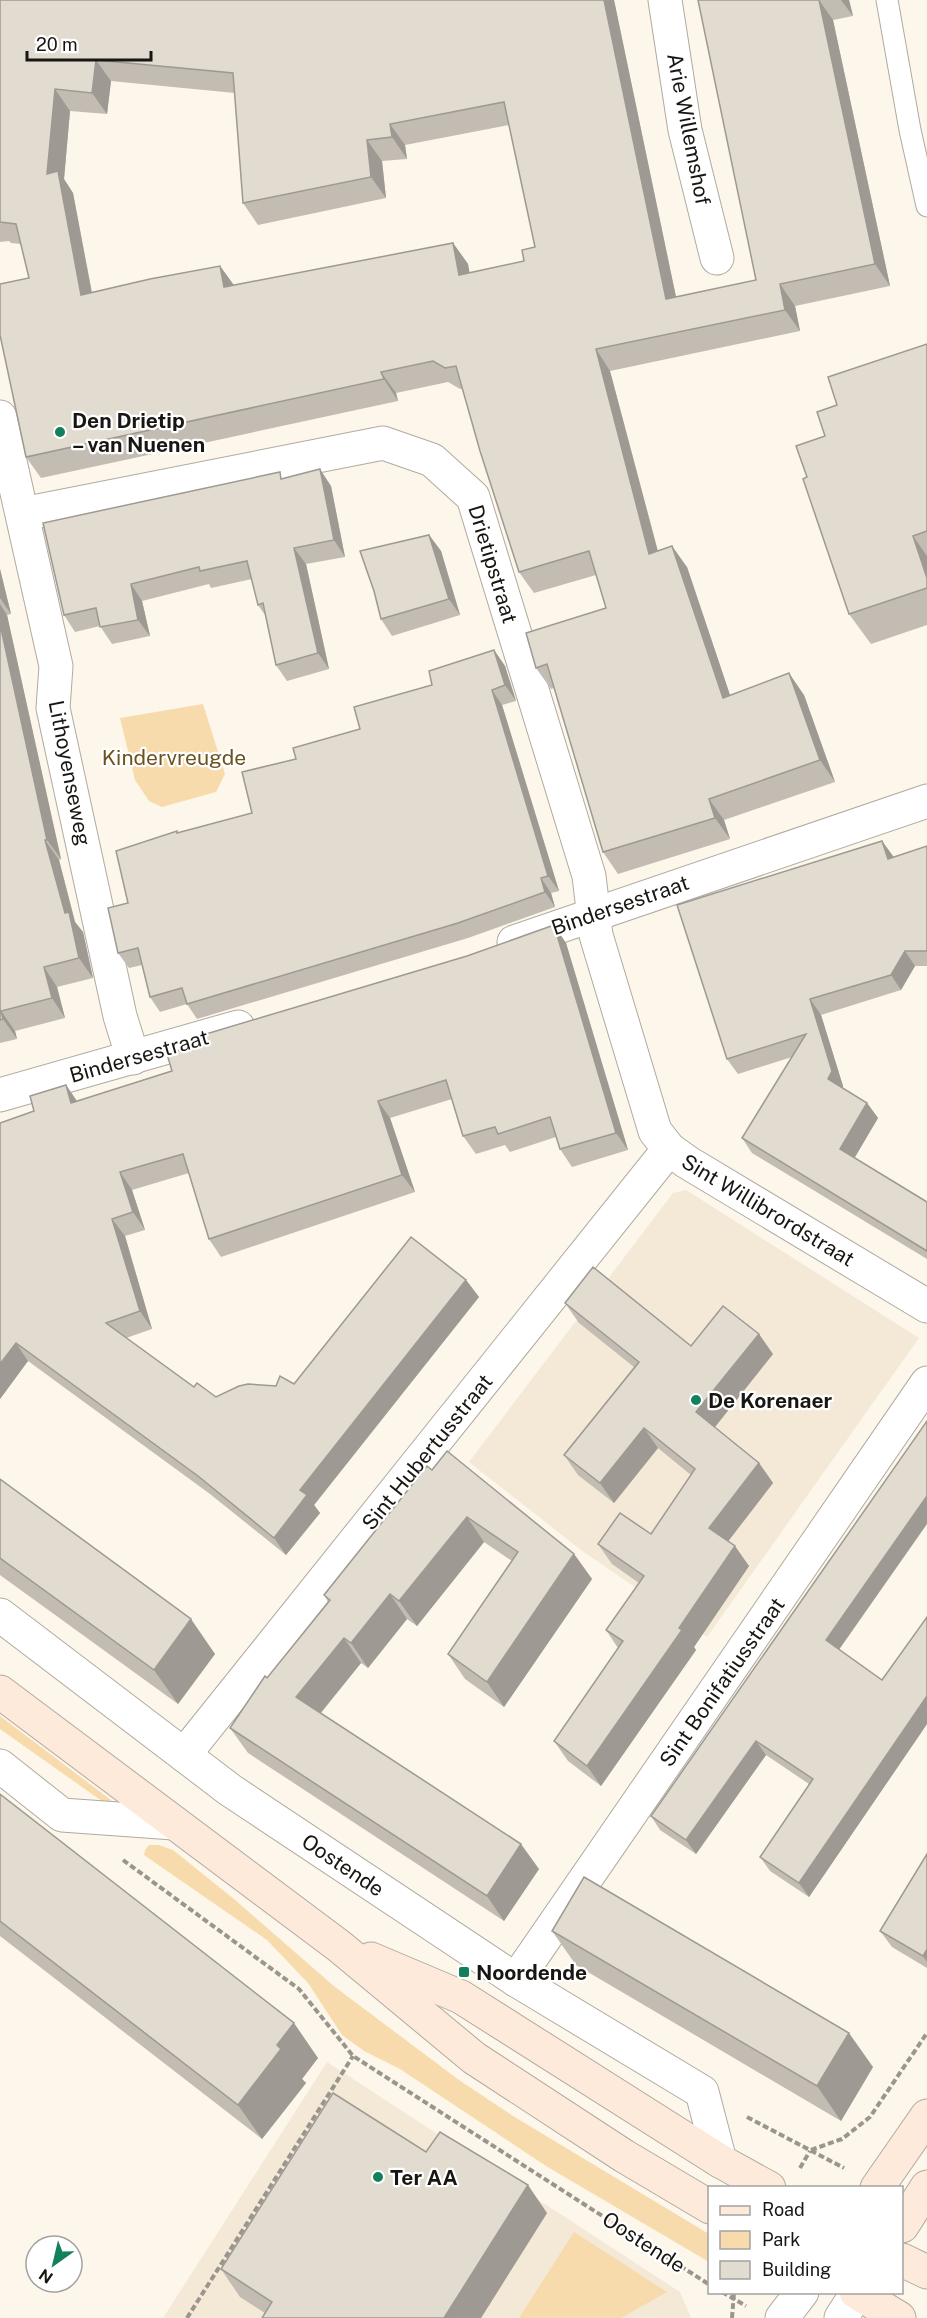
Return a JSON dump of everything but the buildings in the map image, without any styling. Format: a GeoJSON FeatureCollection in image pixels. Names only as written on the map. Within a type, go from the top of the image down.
{"type":"FeatureCollection","features":[{"type":"Feature","properties":{"kind":"main road"},"geometry":{"type":"LineString","coordinates":[[0,1692],[339,1946],[474,2058],[624,2156],[708,2206]]}},
{"type":"Feature","properties":{"kind":"main road"},"geometry":{"type":"LineString","coordinates":[[339,1946],[461,1997],[720,2161],[767,2186]]}},
{"type":"Feature","properties":{"kind":"main road"},"geometry":{"type":"LineString","coordinates":[[878,2186],[927,2116]]}},
{"type":"Feature","properties":{"kind":"main road"},"geometry":{"type":"LineString","coordinates":[[903,2224],[927,2187]]}},
{"type":"Feature","properties":{"kind":"main road"},"geometry":{"type":"LineString","coordinates":[[903,2260],[927,2272]]}},
{"type":"Feature","properties":{"kind":"main road"},"geometry":{"type":"LineString","coordinates":[[859,2294],[899,2318]]}},
{"type":"Feature","properties":{"kind":"street","name":"Arie Willemshof"},"geometry":{"type":"LineString","coordinates":[[664,0],[685,130],[717,258]]}},
{"type":"Feature","properties":{"kind":"street","name":"Lithoyenseweg"},"geometry":{"type":"LineString","coordinates":[[0,417],[56,666],[53,708],[120,1016],[133,1058]]}},
{"type":"Feature","properties":{"kind":"street","name":"Drietipstraat"},"geometry":{"type":"LineString","coordinates":[[23,514],[383,443],[432,460],[473,497],[589,876],[594,913]]}},
{"type":"Feature","properties":{"kind":"street","name":"Bindersestraat"},"geometry":{"type":"LineString","coordinates":[[485,952],[927,801]]}},
{"type":"Feature","properties":{"kind":"street","name":"Sint Willibrordstraat"},"geometry":{"type":"LineString","coordinates":[[594,913],[596,935],[655,1131],[669,1149],[927,1306]]}},
{"type":"Feature","properties":{"kind":"street","name":"Bindersestraat"},"geometry":{"type":"LineString","coordinates":[[0,1095],[269,1017]]}},
{"type":"Feature","properties":{"kind":"street","name":"Sint Hubertusstraat"},"geometry":{"type":"LineString","coordinates":[[184,1755],[669,1149]]}},
{"type":"Feature","properties":{"kind":"street","name":"Sint Bonifatiusstraat"},"geometry":{"type":"LineString","coordinates":[[516,1980],[927,1383]]}},
{"type":"Feature","properties":{"kind":"street","name":"Oostende"},"geometry":{"type":"LineString","coordinates":[[0,1615],[230,1790],[516,1980],[702,2092]]}},
{"type":"Feature","properties":{"kind":"street"},"geometry":{"type":"LineString","coordinates":[[0,1766],[62,1815],[174,1823]]}},
{"type":"Feature","properties":{"kind":"street"},"geometry":{"type":"LineString","coordinates":[[702,2092],[720,2161]]}},
{"type":"Feature","properties":{"kind":"street"},"geometry":{"type":"LineString","coordinates":[[782,2318],[800,2294]]}},
{"type":"Feature","properties":{"kind":"street"},"geometry":{"type":"LineString","coordinates":[[841,2318],[856,2294]]}},
{"type":"Feature","properties":{"kind":"lane"},"geometry":{"type":"LineString","coordinates":[[887,0],[918,128],[927,206]]}},
{"type":"Feature","properties":{"kind":"path","name":"Oostende"},"geometry":{"type":"LineString","coordinates":[[119,1857],[299,1989],[353,2056],[708,2283]]}},
{"type":"Feature","properties":{"kind":"path"},"geometry":{"type":"LineString","coordinates":[[702,2092],[810,2151],[842,2139],[870,2117],[927,2033]]}},
{"type":"Feature","properties":{"kind":"path"},"geometry":{"type":"LineString","coordinates":[[187,2318],[353,2056]]}},
{"type":"Feature","properties":{"kind":"path"},"geometry":{"type":"LineString","coordinates":[[725,2294],[732,2299]]}},
{"type":"Feature","properties":{"kind":"path"},"geometry":{"type":"LineString","coordinates":[[732,2318],[733,2294]]}},
{"type":"Feature","properties":{"kind":"shaded area","name":"De Korenaer"},"geometry":{"type":"Polygon","coordinates":[[[686,1190],[919,1338],[707,1637],[581,1550],[469,1462],[673,1193],[686,1190]]]}},
{"type":"Feature","properties":{"kind":"shaded area","name":"Ter AA"},"geometry":{"type":"Polygon","coordinates":[[[327,2062],[680,2292],[691,2318],[163,2318],[327,2062]]]}},
{"type":"Feature","properties":{"kind":"green space","name":"Kindervreugde"},"geometry":{"type":"Polygon","coordinates":[[[203,704],[225,774],[216,792],[162,807],[149,801],[135,780],[120,718],[203,704]]]}},
{"type":"Feature","properties":{"kind":"green space"},"geometry":{"type":"Polygon","coordinates":[[[0,1716],[111,1802],[106,1804],[0,1729],[0,1716]]]}},
{"type":"Feature","properties":{"kind":"green space"},"geometry":{"type":"Polygon","coordinates":[[[149,1845],[159,1845],[173,1850],[234,1899],[335,1987],[459,2080],[513,2116],[708,2233],[708,2261],[546,2166],[400,2069],[364,2051],[342,2035],[308,1983],[267,1940],[144,1855],[149,1845]]]}},
{"type":"Feature","properties":{"kind":"green space"},"geometry":{"type":"Polygon","coordinates":[[[574,2232],[667,2292],[621,2318],[519,2318],[574,2232]]]}},
{"type":"Feature","properties":{"kind":"place","name":"Den Drietip – van Nuenen"},"geometry":{"type":"Point","coordinates":[60,432]}},
{"type":"Feature","properties":{"kind":"place","name":"De Korenaer"},"geometry":{"type":"Point","coordinates":[696,1400]}},
{"type":"Feature","properties":{"kind":"place","name":"Noordende"},"geometry":{"type":"Point","coordinates":[464,1972]}},
{"type":"Feature","properties":{"kind":"place","name":"Ter AA"},"geometry":{"type":"Point","coordinates":[378,2177]}}]}
